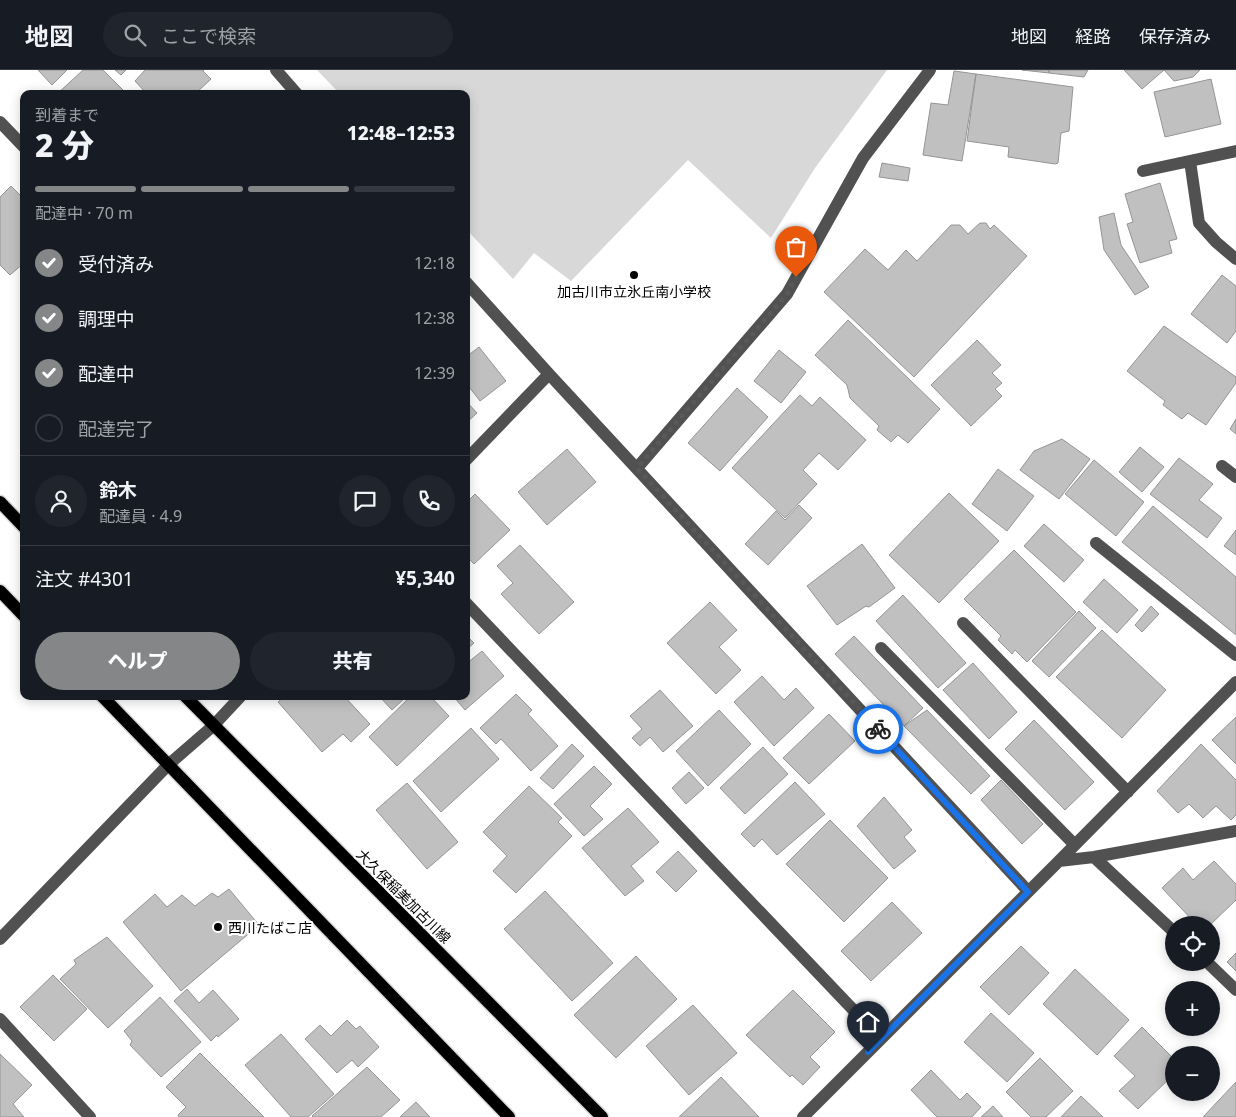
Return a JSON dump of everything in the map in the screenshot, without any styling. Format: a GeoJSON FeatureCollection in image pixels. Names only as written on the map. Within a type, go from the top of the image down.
{"type":"FeatureCollection","features":[{"type":"Feature","properties":{"kind":"main road"},"geometry":{"type":"LineString","coordinates":[[0,502],[20,523]]}},
{"type":"Feature","properties":{"kind":"main road"},"geometry":{"type":"LineString","coordinates":[[0,591],[20,612]]}},
{"type":"Feature","properties":{"kind":"main road"},"geometry":{"type":"LineString","coordinates":[[106,700],[509,1117]]}},
{"type":"Feature","properties":{"kind":"main road","name":"大久保稲美加古川線"},"geometry":{"type":"LineString","coordinates":[[189,700],[602,1117]]}},
{"type":"Feature","properties":{"kind":"street"},"geometry":{"type":"LineString","coordinates":[[276,70],[294,90]]}},
{"type":"Feature","properties":{"kind":"street"},"geometry":{"type":"LineString","coordinates":[[637,468],[787,294],[863,158],[930,70]]}},
{"type":"Feature","properties":{"kind":"street"},"geometry":{"type":"LineString","coordinates":[[0,122],[20,143]]}},
{"type":"Feature","properties":{"kind":"street"},"geometry":{"type":"LineString","coordinates":[[1143,171],[1236,151]]}},
{"type":"Feature","properties":{"kind":"street"},"geometry":{"type":"LineString","coordinates":[[1190,161],[1199,223],[1216,242],[1236,259]]}},
{"type":"Feature","properties":{"kind":"street"},"geometry":{"type":"LineString","coordinates":[[470,286],[1028,892]]}},
{"type":"Feature","properties":{"kind":"street"},"geometry":{"type":"LineString","coordinates":[[470,456],[549,374]]}},
{"type":"Feature","properties":{"kind":"street"},"geometry":{"type":"LineString","coordinates":[[1222,466],[1236,477]]}},
{"type":"Feature","properties":{"kind":"street"},"geometry":{"type":"LineString","coordinates":[[1096,543],[1236,655]]}},
{"type":"Feature","properties":{"kind":"street"},"geometry":{"type":"LineString","coordinates":[[470,607],[881,1039]]}},
{"type":"Feature","properties":{"kind":"street"},"geometry":{"type":"LineString","coordinates":[[963,623],[1128,792]]}},
{"type":"Feature","properties":{"kind":"street"},"geometry":{"type":"LineString","coordinates":[[881,648],[1075,846]]}},
{"type":"Feature","properties":{"kind":"street"},"geometry":{"type":"LineString","coordinates":[[803,1117],[1075,846],[1236,682]]}},
{"type":"Feature","properties":{"kind":"street"},"geometry":{"type":"LineString","coordinates":[[0,939],[168,765],[213,726],[237,700]]}},
{"type":"Feature","properties":{"kind":"street"},"geometry":{"type":"LineString","coordinates":[[1059,862],[1094,858],[1236,831]]}},
{"type":"Feature","properties":{"kind":"street"},"geometry":{"type":"LineString","coordinates":[[1094,858],[1165,924]]}},
{"type":"Feature","properties":{"kind":"street"},"geometry":{"type":"LineString","coordinates":[[1216,971],[1236,990]]}},
{"type":"Feature","properties":{"kind":"street"},"geometry":{"type":"LineString","coordinates":[[0,1019],[90,1117]]}},
{"type":"Feature","properties":{"kind":"shaded area"},"geometry":{"type":"Polygon","coordinates":[[[317,70],[887,70],[815,168],[771,238],[688,160],[571,281],[534,253],[513,279],[470,233],[470,90],[336,90],[317,70]]]}},
{"type":"Feature","properties":{"kind":"building"},"geometry":{"type":"Polygon","coordinates":[[[38,70],[67,70],[52,85],[38,70]]]}},
{"type":"Feature","properties":{"kind":"building"},"geometry":{"type":"Polygon","coordinates":[[[83,70],[103,70],[123,90],[61,90],[83,70]]]}},
{"type":"Feature","properties":{"kind":"building"},"geometry":{"type":"Polygon","coordinates":[[[115,70],[126,70],[121,75],[115,70]]]}},
{"type":"Feature","properties":{"kind":"building"},"geometry":{"type":"Polygon","coordinates":[[[145,70],[204,70],[211,79],[199,90],[143,90],[135,81],[145,70]]]}},
{"type":"Feature","properties":{"kind":"building"},"geometry":{"type":"Polygon","coordinates":[[[1022,70],[1049,70],[1049,73],[1022,70]]]}},
{"type":"Feature","properties":{"kind":"building"},"geometry":{"type":"Polygon","coordinates":[[[1049,70],[1088,70],[1084,77],[1049,73],[1049,70]]]}},
{"type":"Feature","properties":{"kind":"building"},"geometry":{"type":"Polygon","coordinates":[[[1124,70],[1164,70],[1142,89],[1124,70]]]}},
{"type":"Feature","properties":{"kind":"building"},"geometry":{"type":"Polygon","coordinates":[[[1164,70],[1200,70],[1193,77],[1174,81],[1164,70]]]}},
{"type":"Feature","properties":{"kind":"building"},"geometry":{"type":"Polygon","coordinates":[[[954,71],[976,74],[962,161],[923,155],[931,103],[948,105],[954,71]]]}},
{"type":"Feature","properties":{"kind":"building"},"geometry":{"type":"Polygon","coordinates":[[[976,74],[1073,87],[1069,131],[1061,133],[1058,163],[1008,157],[1009,147],[967,141],[976,74]]]}},
{"type":"Feature","properties":{"kind":"building"},"geometry":{"type":"Polygon","coordinates":[[[1211,79],[1221,124],[1165,137],[1154,92],[1211,79]]]}},
{"type":"Feature","properties":{"kind":"building"},"geometry":{"type":"Polygon","coordinates":[[[882,163],[910,168],[908,181],[879,177],[882,163]]]}},
{"type":"Feature","properties":{"kind":"building"},"geometry":{"type":"Polygon","coordinates":[[[1160,183],[1177,239],[1169,241],[1172,253],[1140,263],[1127,224],[1133,222],[1125,194],[1160,183]]]}},
{"type":"Feature","properties":{"kind":"building"},"geometry":{"type":"Polygon","coordinates":[[[11,186],[20,195],[20,266],[10,275],[0,265],[0,197],[11,186]]]}},
{"type":"Feature","properties":{"kind":"building"},"geometry":{"type":"Polygon","coordinates":[[[1114,213],[1121,245],[1149,287],[1135,295],[1104,250],[1099,217],[1114,213]]]}},
{"type":"Feature","properties":{"kind":"building"},"geometry":{"type":"Polygon","coordinates":[[[980,223],[986,223],[990,229],[994,225],[1027,256],[914,377],[824,292],[865,249],[888,270],[906,250],[917,261],[951,225],[960,225],[968,234],[980,223]]]}},
{"type":"Feature","properties":{"kind":"building"},"geometry":{"type":"Polygon","coordinates":[[[1222,275],[1236,286],[1236,331],[1227,343],[1191,314],[1222,275]]]}},
{"type":"Feature","properties":{"kind":"building"},"geometry":{"type":"Polygon","coordinates":[[[848,320],[940,409],[908,443],[898,435],[891,442],[877,430],[879,426],[850,398],[847,385],[815,355],[848,320]]]}},
{"type":"Feature","properties":{"kind":"building"},"geometry":{"type":"Polygon","coordinates":[[[1164,326],[1236,377],[1236,383],[1206,425],[1188,413],[1182,419],[1163,405],[1165,401],[1127,371],[1164,326]]]}},
{"type":"Feature","properties":{"kind":"building"},"geometry":{"type":"Polygon","coordinates":[[[977,340],[1001,365],[992,373],[1002,383],[995,389],[1002,396],[971,426],[931,385],[977,340]]]}},
{"type":"Feature","properties":{"kind":"building"},"geometry":{"type":"Polygon","coordinates":[[[479,347],[506,381],[480,401],[470,388],[470,354],[479,347]]]}},
{"type":"Feature","properties":{"kind":"building"},"geometry":{"type":"Polygon","coordinates":[[[779,350],[806,372],[781,403],[754,381],[779,350]]]}},
{"type":"Feature","properties":{"kind":"building"},"geometry":{"type":"Polygon","coordinates":[[[737,388],[768,417],[720,471],[688,443],[737,388]]]}},
{"type":"Feature","properties":{"kind":"building"},"geometry":{"type":"Polygon","coordinates":[[[800,395],[812,406],[820,397],[866,440],[838,470],[819,453],[803,470],[817,484],[785,518],[732,468],[800,395]]]}},
{"type":"Feature","properties":{"kind":"building"},"geometry":{"type":"Polygon","coordinates":[[[470,405],[477,413],[470,419],[470,405]]]}},
{"type":"Feature","properties":{"kind":"building"},"geometry":{"type":"Polygon","coordinates":[[[1236,419],[1236,434],[1230,429],[1236,419]]]}},
{"type":"Feature","properties":{"kind":"building"},"geometry":{"type":"Polygon","coordinates":[[[1062,439],[1090,459],[1059,499],[1020,470],[1034,451],[1062,439]]]}},
{"type":"Feature","properties":{"kind":"building"},"geometry":{"type":"Polygon","coordinates":[[[1140,447],[1164,467],[1142,492],[1119,472],[1140,447]]]}},
{"type":"Feature","properties":{"kind":"building"},"geometry":{"type":"Polygon","coordinates":[[[567,449],[596,482],[547,525],[518,492],[567,449]]]}},
{"type":"Feature","properties":{"kind":"building"},"geometry":{"type":"Polygon","coordinates":[[[1179,458],[1213,484],[1199,500],[1222,518],[1207,538],[1150,494],[1179,458]]]}},
{"type":"Feature","properties":{"kind":"building"},"geometry":{"type":"Polygon","coordinates":[[[1094,460],[1144,502],[1116,536],[1065,494],[1094,460]]]}},
{"type":"Feature","properties":{"kind":"building"},"geometry":{"type":"Polygon","coordinates":[[[998,469],[1034,496],[1007,531],[972,504],[998,469]]]}},
{"type":"Feature","properties":{"kind":"building"},"geometry":{"type":"Polygon","coordinates":[[[949,493],[999,541],[939,603],[889,555],[949,493]]]}},
{"type":"Feature","properties":{"kind":"building"},"geometry":{"type":"Polygon","coordinates":[[[475,494],[510,530],[474,564],[470,560],[470,499],[475,494]]]}},
{"type":"Feature","properties":{"kind":"building"},"geometry":{"type":"Polygon","coordinates":[[[799,505],[812,518],[768,565],[745,544],[776,511],[785,520],[799,505]]]}},
{"type":"Feature","properties":{"kind":"building"},"geometry":{"type":"Polygon","coordinates":[[[1153,506],[1236,577],[1236,635],[1122,542],[1153,506]]]}},
{"type":"Feature","properties":{"kind":"building"},"geometry":{"type":"Polygon","coordinates":[[[1044,524],[1084,560],[1064,582],[1024,546],[1044,524]]]}},
{"type":"Feature","properties":{"kind":"building"},"geometry":{"type":"Polygon","coordinates":[[[1236,530],[1236,555],[1224,546],[1236,530]]]}},
{"type":"Feature","properties":{"kind":"building"},"geometry":{"type":"Polygon","coordinates":[[[862,544],[895,588],[869,607],[866,606],[837,625],[807,586],[862,544]]]}},
{"type":"Feature","properties":{"kind":"building"},"geometry":{"type":"Polygon","coordinates":[[[520,545],[574,602],[539,634],[501,594],[513,583],[497,566],[520,545]]]}},
{"type":"Feature","properties":{"kind":"building"},"geometry":{"type":"Polygon","coordinates":[[[1014,550],[1076,612],[1027,662],[1015,650],[1012,654],[998,640],[1001,636],[964,599],[1014,550]]]}},
{"type":"Feature","properties":{"kind":"building"},"geometry":{"type":"Polygon","coordinates":[[[1104,579],[1138,610],[1117,633],[1083,602],[1104,579]]]}},
{"type":"Feature","properties":{"kind":"building"},"geometry":{"type":"Polygon","coordinates":[[[903,595],[966,663],[938,688],[876,621],[903,595]]]}},
{"type":"Feature","properties":{"kind":"building"},"geometry":{"type":"Polygon","coordinates":[[[710,602],[737,630],[719,647],[741,670],[716,694],[667,643],[710,602]]]}},
{"type":"Feature","properties":{"kind":"building"},"geometry":{"type":"Polygon","coordinates":[[[1151,606],[1159,614],[1142,632],[1135,625],[1151,606]]]}},
{"type":"Feature","properties":{"kind":"building"},"geometry":{"type":"Polygon","coordinates":[[[1079,611],[1096,628],[1049,677],[1032,661],[1079,611]]]}},
{"type":"Feature","properties":{"kind":"building"},"geometry":{"type":"Polygon","coordinates":[[[1102,630],[1166,690],[1122,738],[1056,677],[1102,630]]]}},
{"type":"Feature","properties":{"kind":"building"},"geometry":{"type":"Polygon","coordinates":[[[854,636],[923,708],[904,726],[835,654],[854,636]]]}},
{"type":"Feature","properties":{"kind":"building"},"geometry":{"type":"Polygon","coordinates":[[[482,651],[504,676],[465,710],[456,700],[470,700],[470,661],[482,651]]]}},
{"type":"Feature","properties":{"kind":"building"},"geometry":{"type":"Polygon","coordinates":[[[973,663],[1017,712],[989,739],[943,690],[973,663]]]}},
{"type":"Feature","properties":{"kind":"building"},"geometry":{"type":"Polygon","coordinates":[[[762,676],[784,700],[796,688],[814,708],[774,746],[734,702],[762,676]]]}},
{"type":"Feature","properties":{"kind":"building"},"geometry":{"type":"Polygon","coordinates":[[[660,690],[693,726],[663,752],[650,737],[640,746],[632,738],[642,729],[630,716],[660,690]]]}},
{"type":"Feature","properties":{"kind":"building"},"geometry":{"type":"Polygon","coordinates":[[[516,694],[532,710],[528,714],[558,746],[531,771],[501,739],[496,744],[480,728],[516,694]]]}},
{"type":"Feature","properties":{"kind":"building"},"geometry":{"type":"Polygon","coordinates":[[[280,700],[348,700],[370,724],[351,742],[343,734],[322,752],[278,702],[280,700]]]}},
{"type":"Feature","properties":{"kind":"building"},"geometry":{"type":"Polygon","coordinates":[[[383,700],[403,700],[392,710],[383,700]]]}},
{"type":"Feature","properties":{"kind":"building"},"geometry":{"type":"Polygon","coordinates":[[[407,700],[434,700],[449,716],[397,766],[369,737],[407,700]]]}},
{"type":"Feature","properties":{"kind":"building"},"geometry":{"type":"Polygon","coordinates":[[[719,710],[751,744],[708,786],[676,751],[719,710]]]}},
{"type":"Feature","properties":{"kind":"building"},"geometry":{"type":"Polygon","coordinates":[[[927,710],[990,776],[971,794],[904,726],[927,710]]]}},
{"type":"Feature","properties":{"kind":"building"},"geometry":{"type":"Polygon","coordinates":[[[829,714],[855,741],[809,784],[783,758],[829,714]]]}},
{"type":"Feature","properties":{"kind":"building"},"geometry":{"type":"Polygon","coordinates":[[[1236,717],[1236,764],[1212,740],[1236,717]]]}},
{"type":"Feature","properties":{"kind":"building"},"geometry":{"type":"Polygon","coordinates":[[[1034,720],[1094,782],[1065,810],[1005,749],[1034,720]]]}},
{"type":"Feature","properties":{"kind":"building"},"geometry":{"type":"Polygon","coordinates":[[[471,728],[499,759],[441,812],[413,781],[471,728]]]}},
{"type":"Feature","properties":{"kind":"building"},"geometry":{"type":"Polygon","coordinates":[[[572,744],[584,756],[553,789],[540,778],[572,744]]]}},
{"type":"Feature","properties":{"kind":"building"},"geometry":{"type":"Polygon","coordinates":[[[1201,744],[1236,780],[1236,815],[1231,820],[1216,806],[1203,818],[1189,804],[1178,813],[1157,791],[1201,744]]]}},
{"type":"Feature","properties":{"kind":"building"},"geometry":{"type":"Polygon","coordinates":[[[763,747],[788,774],[745,814],[720,788],[763,747]]]}},
{"type":"Feature","properties":{"kind":"building"},"geometry":{"type":"Polygon","coordinates":[[[594,766],[612,784],[590,806],[603,819],[584,836],[554,804],[594,766]]]}},
{"type":"Feature","properties":{"kind":"building"},"geometry":{"type":"Polygon","coordinates":[[[689,772],[704,788],[686,804],[672,788],[689,772]]]}},
{"type":"Feature","properties":{"kind":"building"},"geometry":{"type":"Polygon","coordinates":[[[1001,780],[1043,824],[1022,844],[981,800],[1001,780]]]}},
{"type":"Feature","properties":{"kind":"building"},"geometry":{"type":"Polygon","coordinates":[[[795,782],[825,814],[777,855],[762,839],[754,847],[741,834],[795,782]]]}},
{"type":"Feature","properties":{"kind":"building"},"geometry":{"type":"Polygon","coordinates":[[[407,783],[458,842],[427,869],[376,810],[407,783]]]}},
{"type":"Feature","properties":{"kind":"building"},"geometry":{"type":"Polygon","coordinates":[[[529,786],[562,818],[558,822],[572,836],[516,893],[493,871],[507,856],[483,832],[529,786]]]}},
{"type":"Feature","properties":{"kind":"building"},"geometry":{"type":"Polygon","coordinates":[[[884,797],[912,830],[904,837],[916,851],[894,869],[857,826],[884,797]]]}},
{"type":"Feature","properties":{"kind":"building"},"geometry":{"type":"Polygon","coordinates":[[[628,808],[659,842],[631,866],[644,881],[625,896],[582,848],[628,808]]]}},
{"type":"Feature","properties":{"kind":"building"},"geometry":{"type":"Polygon","coordinates":[[[830,820],[888,878],[844,922],[786,864],[830,820]]]}},
{"type":"Feature","properties":{"kind":"building"},"geometry":{"type":"Polygon","coordinates":[[[678,851],[697,871],[676,892],[656,872],[678,851]]]}},
{"type":"Feature","properties":{"kind":"building"},"geometry":{"type":"Polygon","coordinates":[[[1214,861],[1236,884],[1236,900],[1219,916],[1188,916],[1162,888],[1183,868],[1193,880],[1214,861]]]}},
{"type":"Feature","properties":{"kind":"building"},"geometry":{"type":"Polygon","coordinates":[[[229,889],[259,925],[181,991],[123,922],[155,894],[167,907],[182,895],[195,906],[212,893],[218,897],[229,889]]]}},
{"type":"Feature","properties":{"kind":"building"},"geometry":{"type":"Polygon","coordinates":[[[545,891],[613,963],[572,1001],[504,929],[545,891]]]}},
{"type":"Feature","properties":{"kind":"building"},"geometry":{"type":"Polygon","coordinates":[[[892,902],[922,933],[871,981],[841,951],[892,902]]]}},
{"type":"Feature","properties":{"kind":"building"},"geometry":{"type":"Polygon","coordinates":[[[107,937],[153,986],[108,1028],[60,979],[76,964],[74,960],[107,937]]]}},
{"type":"Feature","properties":{"kind":"building"},"geometry":{"type":"Polygon","coordinates":[[[1021,946],[1049,973],[1009,1015],[980,987],[1021,946]]]}},
{"type":"Feature","properties":{"kind":"building"},"geometry":{"type":"Polygon","coordinates":[[[1236,953],[1236,971],[1227,962],[1236,953]]]}},
{"type":"Feature","properties":{"kind":"building"},"geometry":{"type":"Polygon","coordinates":[[[636,956],[677,999],[616,1058],[574,1015],[636,956]]]}},
{"type":"Feature","properties":{"kind":"building"},"geometry":{"type":"Polygon","coordinates":[[[1075,969],[1129,1020],[1097,1055],[1043,1004],[1075,969]]]}},
{"type":"Feature","properties":{"kind":"building"},"geometry":{"type":"Polygon","coordinates":[[[53,975],[87,1009],[54,1041],[20,1007],[53,975]]]}},
{"type":"Feature","properties":{"kind":"building"},"geometry":{"type":"Polygon","coordinates":[[[187,989],[199,1003],[213,990],[239,1019],[211,1041],[174,1001],[187,989]]]}},
{"type":"Feature","properties":{"kind":"building"},"geometry":{"type":"Polygon","coordinates":[[[793,990],[835,1032],[810,1057],[820,1067],[803,1085],[792,1075],[790,1077],[746,1035],[793,990]]]}},
{"type":"Feature","properties":{"kind":"building"},"geometry":{"type":"Polygon","coordinates":[[[160,997],[201,1042],[161,1077],[130,1045],[132,1041],[124,1031],[160,997]]]}},
{"type":"Feature","properties":{"kind":"building"},"geometry":{"type":"Polygon","coordinates":[[[693,1005],[737,1053],[689,1095],[646,1046],[693,1005]]]}},
{"type":"Feature","properties":{"kind":"building"},"geometry":{"type":"Polygon","coordinates":[[[991,1013],[1034,1053],[1007,1082],[964,1042],[991,1013]]]}},
{"type":"Feature","properties":{"kind":"building"},"geometry":{"type":"Polygon","coordinates":[[[347,1020],[356,1029],[360,1026],[379,1047],[358,1067],[352,1060],[337,1073],[305,1039],[320,1025],[331,1036],[347,1020]]]}},
{"type":"Feature","properties":{"kind":"building"},"geometry":{"type":"Polygon","coordinates":[[[1142,1027],[1165,1050],[1165,1083],[1138,1109],[1119,1091],[1135,1076],[1114,1056],[1142,1027]]]}},
{"type":"Feature","properties":{"kind":"building"},"geometry":{"type":"Polygon","coordinates":[[[281,1034],[334,1094],[308,1117],[291,1117],[245,1065],[281,1034]]]}},
{"type":"Feature","properties":{"kind":"building"},"geometry":{"type":"Polygon","coordinates":[[[200,1053],[264,1117],[179,1117],[178,1115],[186,1107],[166,1087],[200,1053]]]}},
{"type":"Feature","properties":{"kind":"building"},"geometry":{"type":"Polygon","coordinates":[[[0,1054],[32,1085],[13,1104],[24,1117],[0,1117],[0,1054]]]}},
{"type":"Feature","properties":{"kind":"building"},"geometry":{"type":"Polygon","coordinates":[[[1040,1058],[1073,1091],[1046,1117],[1031,1117],[1006,1092],[1040,1058]]]}},
{"type":"Feature","properties":{"kind":"building"},"geometry":{"type":"Polygon","coordinates":[[[367,1067],[400,1100],[381,1117],[312,1116],[367,1067]]]}},
{"type":"Feature","properties":{"kind":"building"},"geometry":{"type":"Polygon","coordinates":[[[931,1070],[960,1100],[967,1093],[981,1107],[972,1117],[937,1117],[911,1090],[931,1070]]]}},
{"type":"Feature","properties":{"kind":"building"},"geometry":{"type":"Polygon","coordinates":[[[721,1077],[759,1117],[679,1117],[721,1077]]]}},
{"type":"Feature","properties":{"kind":"building"},"geometry":{"type":"Polygon","coordinates":[[[1236,1082],[1236,1117],[1203,1117],[1220,1101],[1236,1082]]]}},
{"type":"Feature","properties":{"kind":"building"},"geometry":{"type":"Polygon","coordinates":[[[1081,1096],[1103,1117],[1061,1117],[1081,1096]]]}},
{"type":"Feature","properties":{"kind":"building"},"geometry":{"type":"Polygon","coordinates":[[[416,1102],[430,1117],[400,1117],[416,1102]]]}},
{"type":"Feature","properties":{"kind":"building"},"geometry":{"type":"Polygon","coordinates":[[[993,1106],[1003,1117],[981,1117],[993,1106]]]}},
{"type":"Feature","properties":{"kind":"way so far"},"geometry":{"type":"LineString","coordinates":[[796,277],[787,294],[637,468],[878,729]]}},
{"type":"Feature","properties":{"kind":"place","name":"加古川市立氷丘南小学校"},"geometry":{"type":"Point","coordinates":[634,275]}},
{"type":"Feature","properties":{"kind":"place","name":"西川たばこ店"},"geometry":{"type":"Point","coordinates":[218,927]}},
{"type":"Feature","properties":{"kind":"route"},"geometry":{"type":"LineString","coordinates":[[868,1052],[1028,892],[878,729]]}}]}
